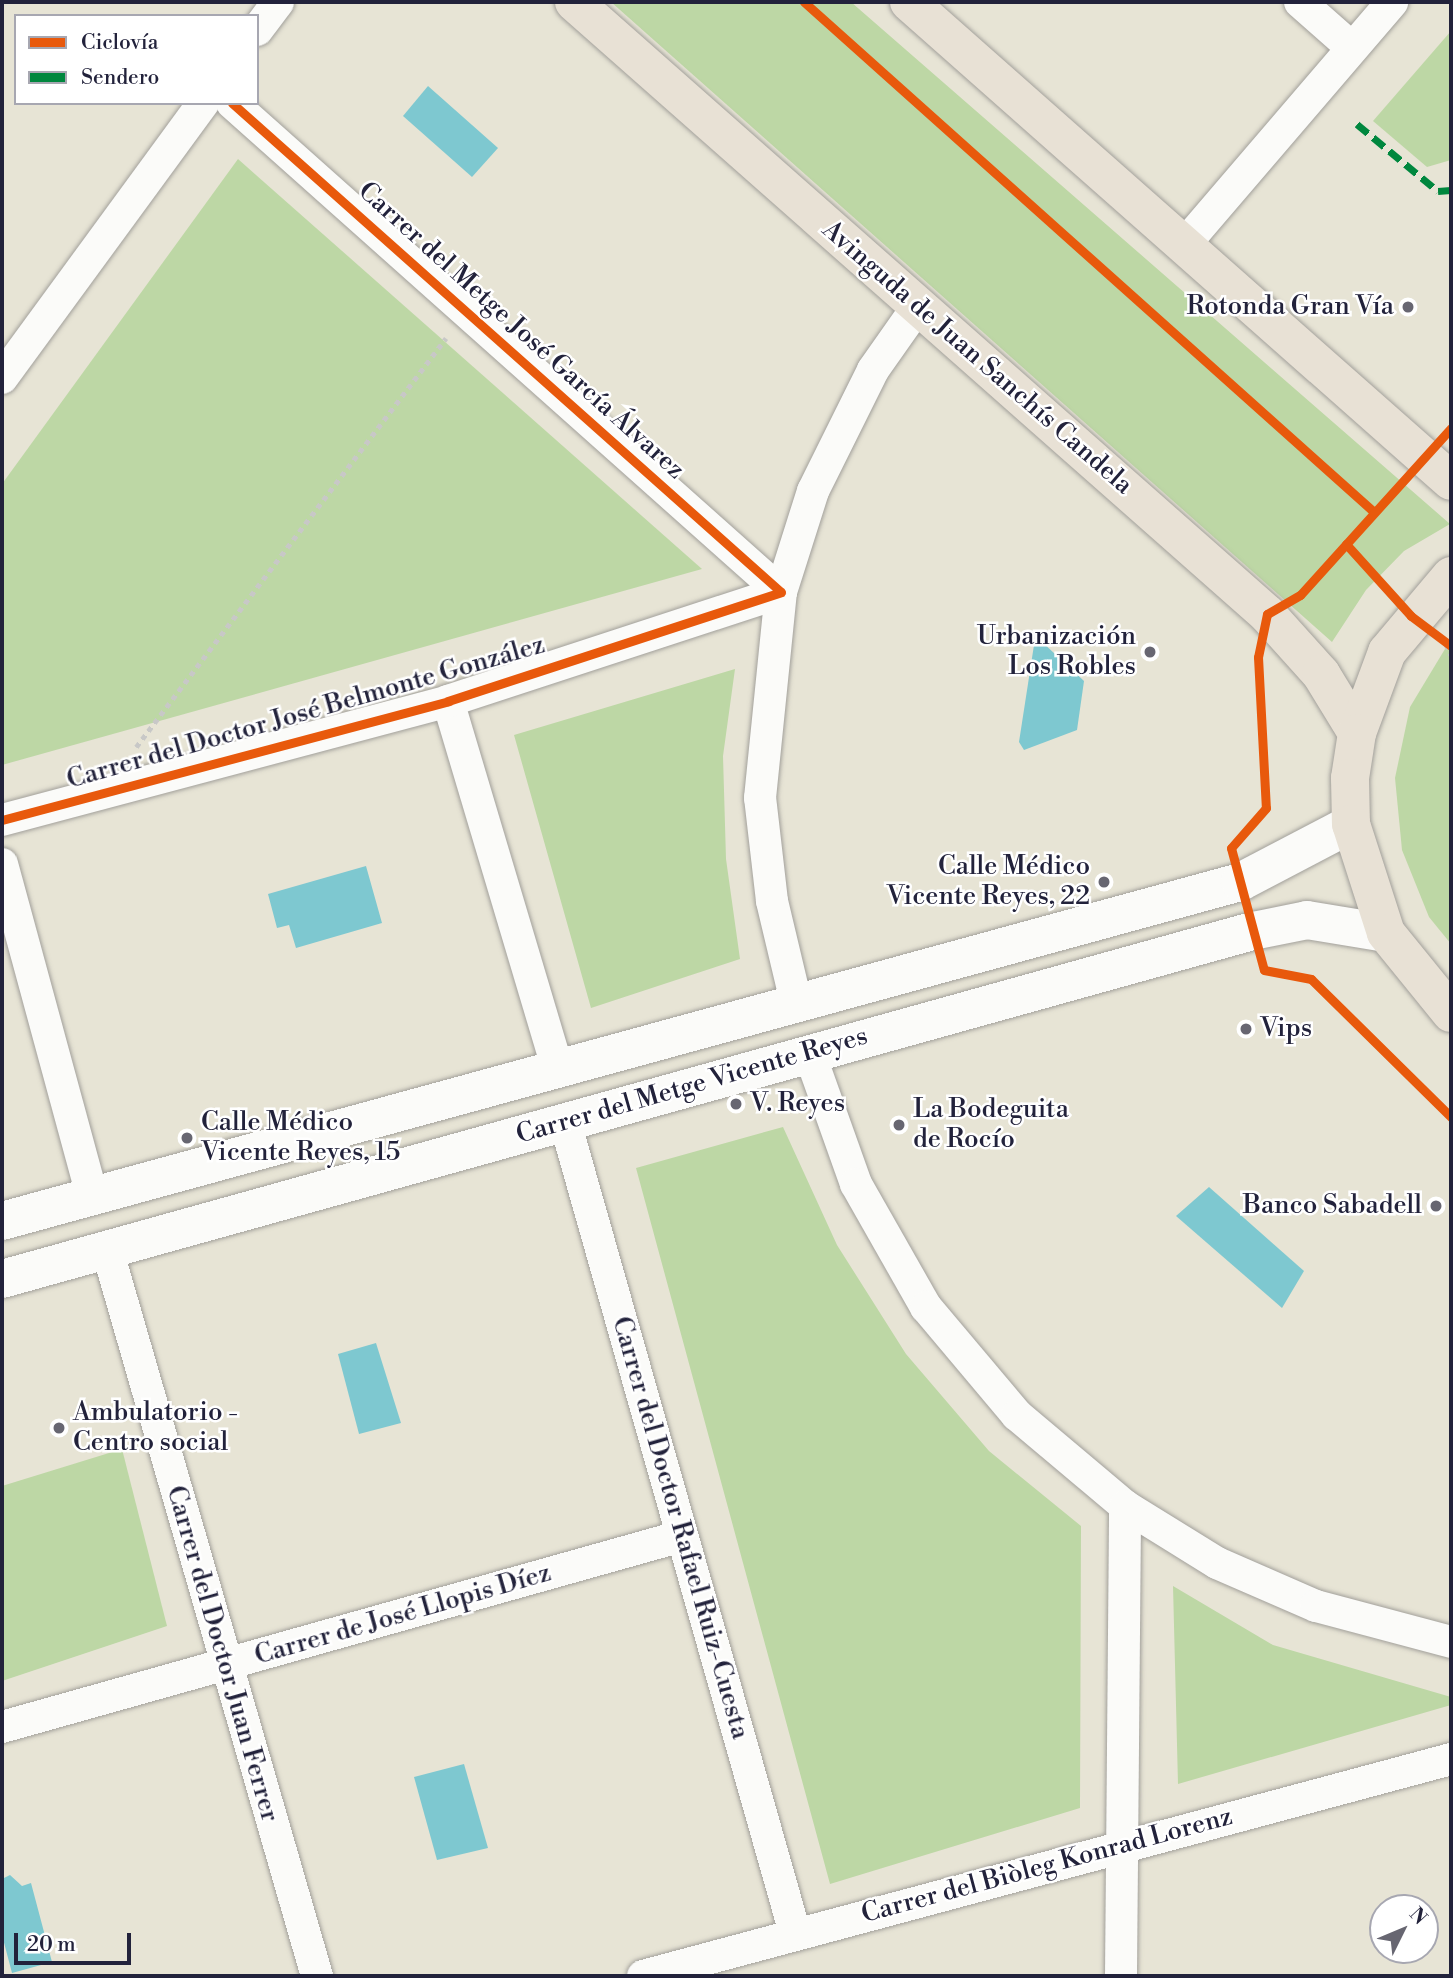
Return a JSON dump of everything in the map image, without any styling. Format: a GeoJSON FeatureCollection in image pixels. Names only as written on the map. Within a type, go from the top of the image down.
{"type":"FeatureCollection","features":[{"type":"Feature","properties":{"kind":"main road","name":"Avinguda de Juan Sanchís Candela"},"geometry":{"type":"LineString","coordinates":[[574,2],[1266,614],[1321,674],[1357,733]]}},
{"type":"Feature","properties":{"kind":"main road"},"geometry":{"type":"LineString","coordinates":[[909,2],[1451,481]]}},
{"type":"Feature","properties":{"kind":"main road"},"geometry":{"type":"LineString","coordinates":[[1451,576],[1411,616],[1387,652],[1357,733],[1352,824],[1386,933],[1451,1013]]}},
{"type":"Feature","properties":{"kind":"street"},"geometry":{"type":"LineString","coordinates":[[259,27],[278,2]]}},
{"type":"Feature","properties":{"kind":"street"},"geometry":{"type":"LineString","coordinates":[[1300,2],[1351,47]]}},
{"type":"Feature","properties":{"kind":"street"},"geometry":{"type":"LineString","coordinates":[[1184,245],[1392,2]]}},
{"type":"Feature","properties":{"kind":"street"},"geometry":{"type":"LineString","coordinates":[[2,378],[202,105]]}},
{"type":"Feature","properties":{"kind":"street","name":"Carrer del Metge José García Álvarez"},"geometry":{"type":"LineString","coordinates":[[234,105],[781,592]]}},
{"type":"Feature","properties":{"kind":"street"},"geometry":{"type":"LineString","coordinates":[[796,1002],[772,901],[760,798],[781,592],[813,491],[873,370],[918,306]]}},
{"type":"Feature","properties":{"kind":"street","name":"Carrer del Doctor José Belmonte González"},"geometry":{"type":"LineString","coordinates":[[2,820],[104,790],[448,701],[781,592]]}},
{"type":"Feature","properties":{"kind":"street"},"geometry":{"type":"LineString","coordinates":[[448,701],[558,1071]]}},
{"type":"Feature","properties":{"kind":"street","name":"Carrer del Metge Vicente Reyes"},"geometry":{"type":"LineString","coordinates":[[2,1221],[558,1071],[796,1002],[1240,882],[1352,824]]}},
{"type":"Feature","properties":{"kind":"street"},"geometry":{"type":"LineString","coordinates":[[2,864],[92,1195]]}},
{"type":"Feature","properties":{"kind":"street","name":"Carrer del Metge Vicente Reyes"},"geometry":{"type":"LineString","coordinates":[[2,1279],[809,1052],[1307,919],[1386,933]]}},
{"type":"Feature","properties":{"kind":"street"},"geometry":{"type":"LineString","coordinates":[[809,1052],[856,1184],[926,1307],[1017,1415],[1125,1507],[1217,1563],[1316,1606],[1451,1642]]}},
{"type":"Feature","properties":{"kind":"street","name":"Carrer del Doctor Rafael Ruiz-Cuesta"},"geometry":{"type":"LineString","coordinates":[[565,1122],[795,1933]]}},
{"type":"Feature","properties":{"kind":"street","name":"Carrer del Doctor Juan Ferrer"},"geometry":{"type":"LineString","coordinates":[[107,1250],[224,1665],[317,1976]]}},
{"type":"Feature","properties":{"kind":"street"},"geometry":{"type":"LineString","coordinates":[[1121,1976],[1125,1507]]}},
{"type":"Feature","properties":{"kind":"street","name":"Carrer de José Llopis Díez"},"geometry":{"type":"LineString","coordinates":[[2,1727],[682,1536]]}},
{"type":"Feature","properties":{"kind":"street","name":"Carrer del Biòleg Konrad Lorenz"},"geometry":{"type":"LineString","coordinates":[[643,1976],[1121,1845],[1451,1759]]}},
{"type":"Feature","properties":{"kind":"path"},"geometry":{"type":"LineString","coordinates":[[104,790],[446,337]]}},
{"type":"Feature","properties":{"kind":"path"},"geometry":{"type":"LineString","coordinates":[[1411,616],[1450,649]]}},
{"type":"Feature","properties":{"kind":"green space"},"geometry":{"type":"Polygon","coordinates":[[[611,2],[851,2],[1450,524],[1404,551],[1366,590],[1332,642],[611,2]]]}},
{"type":"Feature","properties":{"kind":"green space"},"geometry":{"type":"Polygon","coordinates":[[[1451,31],[1451,160],[1427,167],[1373,121],[1451,31]]]}},
{"type":"Feature","properties":{"kind":"green space"},"geometry":{"type":"Polygon","coordinates":[[[238,159],[702,569],[2,765],[2,484],[238,159]]]}},
{"type":"Feature","properties":{"kind":"green space"},"geometry":{"type":"Polygon","coordinates":[[[1451,639],[1451,944],[1429,917],[1402,850],[1395,778],[1410,707],[1451,639]]]}},
{"type":"Feature","properties":{"kind":"green space"},"geometry":{"type":"Polygon","coordinates":[[[735,669],[723,756],[726,859],[740,959],[591,1008],[514,735],[735,669]]]}},
{"type":"Feature","properties":{"kind":"green space"},"geometry":{"type":"Polygon","coordinates":[[[783,1127],[837,1245],[906,1354],[989,1451],[1081,1526],[1080,1808],[830,1884],[636,1168],[783,1127]]]}},
{"type":"Feature","properties":{"kind":"green space"},"geometry":{"type":"Polygon","coordinates":[[[122,1449],[167,1626],[2,1681],[2,1486],[122,1449]]]}},
{"type":"Feature","properties":{"kind":"green space"},"geometry":{"type":"Polygon","coordinates":[[[1173,1586],[1273,1645],[1451,1697],[1451,1705],[1178,1784],[1173,1586]]]}},
{"type":"Feature","properties":{"kind":"water"},"geometry":{"type":"Polygon","coordinates":[[[428,86],[498,148],[472,177],[403,116],[428,86]]]}},
{"type":"Feature","properties":{"kind":"water"},"geometry":{"type":"Polygon","coordinates":[[[1041,641],[1084,681],[1077,730],[1024,750],[1019,742],[1034,645],[1041,641]]]}},
{"type":"Feature","properties":{"kind":"water"},"geometry":{"type":"Polygon","coordinates":[[[366,866],[382,923],[296,948],[289,925],[277,928],[268,894],[366,866]]]}},
{"type":"Feature","properties":{"kind":"water"},"geometry":{"type":"Polygon","coordinates":[[[1209,1187],[1304,1271],[1282,1308],[1176,1216],[1209,1187]]]}},
{"type":"Feature","properties":{"kind":"water"},"geometry":{"type":"Polygon","coordinates":[[[376,1343],[401,1423],[359,1434],[338,1354],[376,1343]]]}},
{"type":"Feature","properties":{"kind":"water"},"geometry":{"type":"Polygon","coordinates":[[[464,1764],[488,1848],[437,1860],[414,1777],[464,1764]]]}},
{"type":"Feature","properties":{"kind":"water"},"geometry":{"type":"Polygon","coordinates":[[[10,1875],[22,1886],[31,1883],[52,1962],[12,1973],[2,1935],[2,1879],[10,1875]]]}},
{"type":"Feature","properties":{"kind":"marked path"},"geometry":{"type":"LineString","coordinates":[[1357,124],[1438,191],[1451,190]]}},
{"type":"Feature","properties":{"kind":"cycle path"},"geometry":{"type":"LineString","coordinates":[[804,2],[1374,512]]}},
{"type":"Feature","properties":{"kind":"cycle path"},"geometry":{"type":"LineString","coordinates":[[2,820],[448,701],[781,592],[234,105]]}},
{"type":"Feature","properties":{"kind":"cycle path"},"geometry":{"type":"LineString","coordinates":[[1451,428],[1300,595],[1267,614],[1258,657],[1266,808],[1231,848],[1264,970],[1311,979],[1451,1117]]}},
{"type":"Feature","properties":{"kind":"cycle path"},"geometry":{"type":"LineString","coordinates":[[1346,544],[1411,616],[1451,646]]}},
{"type":"Feature","properties":{"kind":"place","name":"Rotonda Gran Vía"},"geometry":{"type":"Point","coordinates":[1408,307]}},
{"type":"Feature","properties":{"kind":"place","name":"Urbanización Los Robles"},"geometry":{"type":"Point","coordinates":[1150,652]}},
{"type":"Feature","properties":{"kind":"place","name":"Calle Médico Vicente Reyes, 22"},"geometry":{"type":"Point","coordinates":[1104,882]}},
{"type":"Feature","properties":{"kind":"place","name":"Vips"},"geometry":{"type":"Point","coordinates":[1246,1029]}},
{"type":"Feature","properties":{"kind":"place","name":"V. Reyes"},"geometry":{"type":"Point","coordinates":[736,1104]}},
{"type":"Feature","properties":{"kind":"place","name":"La Bodeguita de Rocío"},"geometry":{"type":"Point","coordinates":[899,1125]}},
{"type":"Feature","properties":{"kind":"place","name":"Calle Médico Vicente Reyes, 15"},"geometry":{"type":"Point","coordinates":[187,1138]}},
{"type":"Feature","properties":{"kind":"place","name":"Banco Sabadell"},"geometry":{"type":"Point","coordinates":[1436,1206]}},
{"type":"Feature","properties":{"kind":"place","name":"Ambulatorio - Centro social"},"geometry":{"type":"Point","coordinates":[59,1428]}}]}
